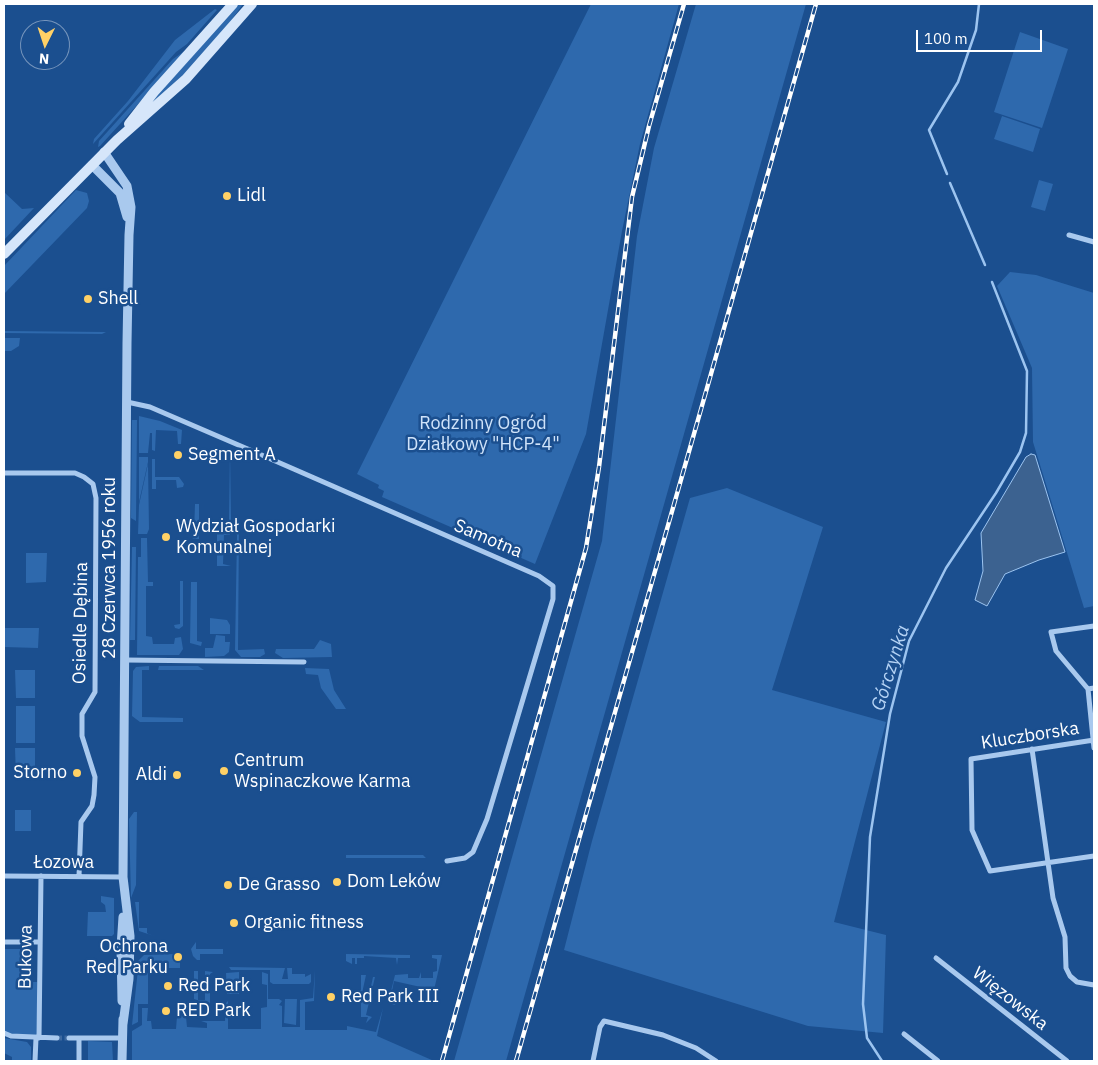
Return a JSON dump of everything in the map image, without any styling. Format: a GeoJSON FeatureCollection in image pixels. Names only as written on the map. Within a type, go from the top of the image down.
{"type":"FeatureCollection","features":[{"type":"Feature","properties":{"kind":"main road"},"geometry":{"type":"LineString","coordinates":[[120,137],[154,92],[233,4]]}},
{"type":"Feature","properties":{"kind":"main road"},"geometry":{"type":"LineString","coordinates":[[4,254],[104,152],[186,79],[252,4]]}},
{"type":"Feature","properties":{"kind":"street","name":"28 Czerwca 1956 roku"},"geometry":{"type":"LineString","coordinates":[[104,152],[115,166],[128,189],[131,206],[127,402],[123,877],[130,936],[129,979],[123,1024],[122,1061]]}},
{"type":"Feature","properties":{"kind":"street","name":"28 Czerwca 1956 roku"},"geometry":{"type":"LineString","coordinates":[[92,165],[122,197],[129,235]]}},
{"type":"Feature","properties":{"kind":"street"},"geometry":{"type":"LineString","coordinates":[[1069,235],[1094,242]]}},
{"type":"Feature","properties":{"kind":"street","name":"Samotna"},"geometry":{"type":"LineString","coordinates":[[127,402],[150,407],[176,418],[551,583],[554,590],[553,599],[487,819],[473,852],[465,858],[447,861]]}},
{"type":"Feature","properties":{"kind":"street","name":"Osiedle Dębina"},"geometry":{"type":"LineString","coordinates":[[4,473],[75,474],[84,477],[92,484],[96,498],[95,692],[82,714],[82,736],[94,777],[94,795],[92,806],[80,822],[80,876]]}},
{"type":"Feature","properties":{"kind":"street"},"geometry":{"type":"LineString","coordinates":[[1094,626],[1052,632],[1056,652],[1091,688],[1094,748]]}},
{"type":"Feature","properties":{"kind":"street"},"geometry":{"type":"LineString","coordinates":[[125,660],[304,662]]}},
{"type":"Feature","properties":{"kind":"street","name":"Kluczborska"},"geometry":{"type":"LineString","coordinates":[[1047,864],[990,871],[972,830],[971,759],[1094,740]]}},
{"type":"Feature","properties":{"kind":"street"},"geometry":{"type":"LineString","coordinates":[[1032,749],[1047,864],[1055,907],[1066,940],[1068,972],[1076,982],[1094,985]]}},
{"type":"Feature","properties":{"kind":"street"},"geometry":{"type":"LineString","coordinates":[[1047,864],[1094,856]]}},
{"type":"Feature","properties":{"kind":"street","name":"Łozowa"},"geometry":{"type":"LineString","coordinates":[[4,876],[123,877]]}},
{"type":"Feature","properties":{"kind":"street","name":"Bukowa"},"geometry":{"type":"LineString","coordinates":[[36,1061],[41,876]]}},
{"type":"Feature","properties":{"kind":"street"},"geometry":{"type":"LineString","coordinates":[[4,942],[40,942]]}},
{"type":"Feature","properties":{"kind":"street","name":"Więzowska"},"geometry":{"type":"LineString","coordinates":[[936,958],[1067,1061]]}},
{"type":"Feature","properties":{"kind":"street"},"geometry":{"type":"LineString","coordinates":[[593,1061],[600,1027],[604,1020],[663,1036],[696,1048],[716,1061]]}},
{"type":"Feature","properties":{"kind":"street"},"geometry":{"type":"LineString","coordinates":[[4,1033],[11,1036],[56,1038]]}},
{"type":"Feature","properties":{"kind":"street"},"geometry":{"type":"LineString","coordinates":[[904,1034],[938,1061]]}},
{"type":"Feature","properties":{"kind":"street"},"geometry":{"type":"LineString","coordinates":[[69,1038],[122,1038]]}},
{"type":"Feature","properties":{"kind":"street"},"geometry":{"type":"LineString","coordinates":[[79,1038],[79,1061]]}},
{"type":"Feature","properties":{"kind":"green space"},"geometry":{"type":"Polygon","coordinates":[[[239,4],[243,4],[222,33],[190,69],[141,113],[239,4]]]}},
{"type":"Feature","properties":{"kind":"green space","name":"Rodzinny Ogród Działkowy \"HCP-4\""},"geometry":{"type":"Polygon","coordinates":[[[591,4],[679,4],[640,144],[622,231],[586,434],[535,564],[382,497],[384,491],[378,488],[379,485],[357,474],[591,4]]]}},
{"type":"Feature","properties":{"kind":"green space"},"geometry":{"type":"Polygon","coordinates":[[[696,4],[806,4],[506,1061],[454,1061],[602,541],[637,236],[654,148],[696,4]]]}},
{"type":"Feature","properties":{"kind":"green space"},"geometry":{"type":"Polygon","coordinates":[[[215,9],[217,10],[187,44],[176,52],[93,144],[94,139],[128,101],[175,40],[215,9]]]}},
{"type":"Feature","properties":{"kind":"green space"},"geometry":{"type":"Polygon","coordinates":[[[1020,32],[1068,49],[1042,128],[994,112],[1020,32]]]}},
{"type":"Feature","properties":{"kind":"green space"},"geometry":{"type":"Polygon","coordinates":[[[189,48],[98,147],[99,141],[173,59],[189,48]]]}},
{"type":"Feature","properties":{"kind":"green space"},"geometry":{"type":"Polygon","coordinates":[[[1002,116],[1040,129],[1033,152],[994,139],[1002,116]]]}},
{"type":"Feature","properties":{"kind":"green space"},"geometry":{"type":"Polygon","coordinates":[[[1039,180],[1053,184],[1045,211],[1031,207],[1039,180]]]}},
{"type":"Feature","properties":{"kind":"green space"},"geometry":{"type":"Polygon","coordinates":[[[76,190],[87,193],[89,201],[87,208],[4,294],[4,266],[76,190]]]}},
{"type":"Feature","properties":{"kind":"green space"},"geometry":{"type":"Polygon","coordinates":[[[4,192],[22,209],[34,208],[4,240],[4,192]]]}},
{"type":"Feature","properties":{"kind":"green space"},"geometry":{"type":"Polygon","coordinates":[[[1010,272],[1036,275],[1094,293],[1094,606],[1084,608],[1033,442],[1032,368],[997,286],[1010,272]]]}},
{"type":"Feature","properties":{"kind":"green space"},"geometry":{"type":"Polygon","coordinates":[[[4,331],[106,332],[102,334],[4,333],[4,331]]]}},
{"type":"Feature","properties":{"kind":"green space"},"geometry":{"type":"Polygon","coordinates":[[[4,338],[20,338],[19,346],[11,351],[4,351],[4,338]]]}},
{"type":"Feature","properties":{"kind":"green space"},"geometry":{"type":"Polygon","coordinates":[[[139,416],[160,421],[182,430],[181,444],[178,444],[177,431],[156,430],[155,451],[152,450],[152,433],[150,433],[148,453],[139,453],[139,416]]]}},
{"type":"Feature","properties":{"kind":"green space"},"geometry":{"type":"Polygon","coordinates":[[[132,420],[137,420],[136,521],[131,518],[132,420]]]}},
{"type":"Feature","properties":{"kind":"green space"},"geometry":{"type":"Polygon","coordinates":[[[230,450],[231,521],[239,522],[238,650],[264,649],[265,654],[260,657],[241,657],[235,650],[237,535],[229,522],[230,450]]]}},
{"type":"Feature","properties":{"kind":"green space"},"geometry":{"type":"Polygon","coordinates":[[[139,457],[148,457],[148,462],[139,502],[139,457]]]}},
{"type":"Feature","properties":{"kind":"green space"},"geometry":{"type":"Polygon","coordinates":[[[152,459],[155,459],[155,477],[179,477],[184,484],[183,487],[177,488],[176,480],[156,480],[156,489],[152,489],[152,459]]]}},
{"type":"Feature","properties":{"kind":"green space"},"geometry":{"type":"Polygon","coordinates":[[[148,464],[149,529],[147,534],[138,534],[139,505],[148,464]]]}},
{"type":"Feature","properties":{"kind":"green space"},"geometry":{"type":"Polygon","coordinates":[[[727,488],[823,527],[772,690],[886,722],[834,922],[886,935],[883,1033],[808,1026],[564,950],[592,841],[690,498],[727,488]]]}},
{"type":"Feature","properties":{"kind":"green space"},"geometry":{"type":"Polygon","coordinates":[[[195,504],[199,504],[199,539],[193,539],[191,535],[194,532],[195,504]]]}},
{"type":"Feature","properties":{"kind":"green space"},"geometry":{"type":"Polygon","coordinates":[[[217,529],[225,530],[230,535],[224,535],[223,564],[231,566],[217,566],[217,529]]]}},
{"type":"Feature","properties":{"kind":"green space"},"geometry":{"type":"Polygon","coordinates":[[[141,538],[147,538],[148,582],[153,582],[153,586],[146,586],[146,636],[152,637],[153,644],[174,644],[175,638],[181,637],[183,649],[179,655],[137,655],[138,557],[141,557],[141,538]]]}},
{"type":"Feature","properties":{"kind":"green space"},"geometry":{"type":"Polygon","coordinates":[[[132,547],[136,547],[135,640],[130,640],[132,547]]]}},
{"type":"Feature","properties":{"kind":"green space"},"geometry":{"type":"Polygon","coordinates":[[[26,553],[47,553],[46,582],[26,583],[26,553]]]}},
{"type":"Feature","properties":{"kind":"green space"},"geometry":{"type":"Polygon","coordinates":[[[180,581],[183,581],[183,626],[179,629],[175,628],[174,625],[180,624],[180,581]]]}},
{"type":"Feature","properties":{"kind":"green space"},"geometry":{"type":"Polygon","coordinates":[[[191,582],[197,582],[197,641],[202,642],[201,646],[190,643],[191,582]]]}},
{"type":"Feature","properties":{"kind":"green space"},"geometry":{"type":"Polygon","coordinates":[[[210,618],[227,620],[230,625],[230,634],[210,634],[210,618]]]}},
{"type":"Feature","properties":{"kind":"green space"},"geometry":{"type":"Polygon","coordinates":[[[4,628],[39,628],[38,648],[4,647],[4,628]]]}},
{"type":"Feature","properties":{"kind":"green space"},"geometry":{"type":"Polygon","coordinates":[[[216,635],[225,636],[225,642],[230,642],[229,652],[224,656],[205,657],[205,648],[213,648],[216,635]]]}},
{"type":"Feature","properties":{"kind":"green space"},"geometry":{"type":"Polygon","coordinates":[[[320,640],[331,644],[332,657],[283,658],[275,653],[276,649],[314,649],[320,640]]]}},
{"type":"Feature","properties":{"kind":"green space"},"geometry":{"type":"Polygon","coordinates":[[[149,666],[149,670],[142,670],[142,717],[183,718],[183,722],[140,722],[132,716],[133,671],[136,667],[149,666]]]}},
{"type":"Feature","properties":{"kind":"green space"},"geometry":{"type":"Polygon","coordinates":[[[159,666],[198,666],[204,670],[158,670],[159,666]]]}},
{"type":"Feature","properties":{"kind":"green space"},"geometry":{"type":"Polygon","coordinates":[[[305,668],[329,669],[334,690],[346,709],[336,709],[321,688],[318,675],[306,674],[305,668]]]}},
{"type":"Feature","properties":{"kind":"green space"},"geometry":{"type":"Polygon","coordinates":[[[15,670],[35,670],[35,698],[16,698],[15,670]]]}},
{"type":"Feature","properties":{"kind":"green space"},"geometry":{"type":"Polygon","coordinates":[[[16,706],[35,706],[35,743],[16,743],[16,706]]]}},
{"type":"Feature","properties":{"kind":"green space"},"geometry":{"type":"Polygon","coordinates":[[[15,748],[35,748],[35,777],[16,777],[15,748]]]}},
{"type":"Feature","properties":{"kind":"green space"},"geometry":{"type":"Polygon","coordinates":[[[15,810],[31,810],[31,831],[15,831],[15,810]]]}},
{"type":"Feature","properties":{"kind":"green space"},"geometry":{"type":"Polygon","coordinates":[[[134,812],[137,812],[136,885],[131,898],[129,819],[134,812]]]}},
{"type":"Feature","properties":{"kind":"green space"},"geometry":{"type":"Polygon","coordinates":[[[346,855],[423,855],[426,858],[346,858],[346,855]]]}},
{"type":"Feature","properties":{"kind":"green space"},"geometry":{"type":"Polygon","coordinates":[[[101,896],[114,898],[114,934],[112,936],[87,936],[88,912],[106,912],[105,905],[101,902],[101,896]]]}},
{"type":"Feature","properties":{"kind":"green space"},"geometry":{"type":"Polygon","coordinates":[[[135,902],[139,902],[139,928],[147,928],[147,933],[149,934],[139,931],[135,902]]]}},
{"type":"Feature","properties":{"kind":"green space"},"geometry":{"type":"Polygon","coordinates":[[[196,942],[196,949],[223,949],[223,954],[200,954],[200,960],[197,960],[193,956],[191,949],[196,942]]]}},
{"type":"Feature","properties":{"kind":"green space"},"geometry":{"type":"Polygon","coordinates":[[[4,949],[21,949],[20,989],[32,982],[37,982],[37,1036],[11,1034],[4,1031],[4,949]]]}},
{"type":"Feature","properties":{"kind":"green space"},"geometry":{"type":"Polygon","coordinates":[[[176,954],[176,960],[180,960],[180,968],[150,968],[136,963],[144,955],[176,954]]]}},
{"type":"Feature","properties":{"kind":"green space"},"geometry":{"type":"Polygon","coordinates":[[[346,954],[410,955],[410,958],[398,958],[397,965],[396,958],[364,956],[364,958],[357,958],[357,964],[355,964],[355,958],[352,958],[352,964],[346,961],[346,954]]]}},
{"type":"Feature","properties":{"kind":"green space"},"geometry":{"type":"Polygon","coordinates":[[[432,955],[442,955],[434,990],[394,981],[390,1001],[396,1003],[395,1005],[388,1003],[395,975],[408,974],[408,978],[419,978],[421,972],[421,978],[433,978],[433,972],[437,971],[437,959],[432,958],[432,955]]]}},
{"type":"Feature","properties":{"kind":"green space"},"geometry":{"type":"Polygon","coordinates":[[[229,967],[285,968],[282,979],[288,979],[287,968],[292,968],[292,974],[305,974],[305,977],[311,974],[311,982],[309,984],[273,984],[270,982],[270,970],[231,970],[229,967]]]}},
{"type":"Feature","properties":{"kind":"green space"},"geometry":{"type":"Polygon","coordinates":[[[138,969],[148,973],[148,1004],[138,1004],[138,1022],[132,1025],[138,969]]]}},
{"type":"Feature","properties":{"kind":"green space"},"geometry":{"type":"Polygon","coordinates":[[[315,970],[314,1001],[305,1002],[305,1030],[347,1030],[347,1026],[376,1032],[383,1008],[377,1036],[434,1061],[132,1061],[132,1031],[142,1025],[142,1008],[148,1008],[147,1021],[151,1021],[152,1029],[176,1029],[178,1004],[180,1012],[183,1012],[185,1007],[187,1027],[207,1028],[207,1023],[201,1021],[225,1021],[226,1003],[228,1001],[228,1029],[261,1029],[261,1008],[267,1007],[267,985],[262,984],[262,972],[268,974],[268,999],[279,999],[282,1001],[279,1005],[282,1006],[282,1027],[300,1027],[300,1000],[313,998],[315,970]]]}},
{"type":"Feature","properties":{"kind":"green space"},"geometry":{"type":"Polygon","coordinates":[[[194,971],[198,971],[198,1000],[205,1000],[205,971],[213,972],[210,974],[210,1006],[200,1006],[200,1001],[194,999],[194,971]]]}},
{"type":"Feature","properties":{"kind":"green space"},"geometry":{"type":"Polygon","coordinates":[[[239,972],[239,984],[232,984],[232,992],[239,992],[239,994],[227,994],[226,973],[239,972]]]}},
{"type":"Feature","properties":{"kind":"green space"},"geometry":{"type":"Polygon","coordinates":[[[361,975],[366,975],[361,998],[368,1000],[373,977],[375,977],[366,1015],[372,1017],[366,1023],[368,1017],[361,1017],[361,999],[358,999],[358,990],[361,990],[361,975]]]}},
{"type":"Feature","properties":{"kind":"green space"},"geometry":{"type":"Polygon","coordinates":[[[285,999],[297,999],[296,1025],[284,1023],[285,999]]]}},
{"type":"Feature","properties":{"kind":"green space"},"geometry":{"type":"Polygon","coordinates":[[[4,1038],[27,1042],[31,1047],[31,1061],[12,1061],[12,1057],[4,1053],[4,1038]]]}},
{"type":"Feature","properties":{"kind":"green space"},"geometry":{"type":"Polygon","coordinates":[[[88,1041],[112,1042],[113,1061],[88,1061],[88,1041]]]}},
{"type":"Feature","properties":{"kind":"shaded area"},"geometry":{"type":"Polygon","coordinates":[[[1031,454],[1035,455],[1065,552],[1005,574],[987,606],[975,600],[983,571],[981,533],[1026,457],[1031,454]]]}},
{"type":"Feature","properties":{"kind":"waterway","name":"Górczynka"},"geometry":{"type":"LineString","coordinates":[[947,174],[929,130],[958,82],[976,30],[979,4]]}},
{"type":"Feature","properties":{"kind":"waterway","name":"Górczynka"},"geometry":{"type":"LineString","coordinates":[[950,183],[985,265]]}},
{"type":"Feature","properties":{"kind":"waterway","name":"Górczynka"},"geometry":{"type":"LineString","coordinates":[[882,1061],[867,1038],[863,1004],[870,837],[890,714],[909,641],[946,568],[996,493],[1020,452],[1026,433],[1027,371],[992,282]]}},
{"type":"Feature","properties":{"kind":"tunnel"},"geometry":{"type":"LineString","coordinates":[[57,1038],[69,1038]]}},
{"type":"Feature","properties":{"kind":"railway"},"geometry":{"type":"LineString","coordinates":[[442,1061],[586,548],[599,467],[632,197],[649,126],[684,4]]}},
{"type":"Feature","properties":{"kind":"railway"},"geometry":{"type":"LineString","coordinates":[[516,1061],[816,4]]}},
{"type":"Feature","properties":{"kind":"place","name":"Lidl"},"geometry":{"type":"Point","coordinates":[227,196]}},
{"type":"Feature","properties":{"kind":"place","name":"Shell"},"geometry":{"type":"Point","coordinates":[88,299]}},
{"type":"Feature","properties":{"kind":"place","name":"Segment A"},"geometry":{"type":"Point","coordinates":[178,455]}},
{"type":"Feature","properties":{"kind":"place","name":"Wydział Gospodarki Komunalnej"},"geometry":{"type":"Point","coordinates":[166,537]}},
{"type":"Feature","properties":{"kind":"place","name":"Centrum Wspinaczkowe Karma"},"geometry":{"type":"Point","coordinates":[224,771]}},
{"type":"Feature","properties":{"kind":"place","name":"Storno"},"geometry":{"type":"Point","coordinates":[77,773]}},
{"type":"Feature","properties":{"kind":"place","name":"Aldi"},"geometry":{"type":"Point","coordinates":[177,775]}},
{"type":"Feature","properties":{"kind":"place","name":"Dom Leków"},"geometry":{"type":"Point","coordinates":[337,882]}},
{"type":"Feature","properties":{"kind":"place","name":"De Grasso"},"geometry":{"type":"Point","coordinates":[228,885]}},
{"type":"Feature","properties":{"kind":"place","name":"Organic fitness"},"geometry":{"type":"Point","coordinates":[234,923]}},
{"type":"Feature","properties":{"kind":"place","name":"Ochrona Red Parku"},"geometry":{"type":"Point","coordinates":[178,957]}},
{"type":"Feature","properties":{"kind":"place","name":"Red Park"},"geometry":{"type":"Point","coordinates":[168,986]}},
{"type":"Feature","properties":{"kind":"place","name":"Red Park III"},"geometry":{"type":"Point","coordinates":[331,997]}},
{"type":"Feature","properties":{"kind":"place","name":"RED Park"},"geometry":{"type":"Point","coordinates":[166,1011]}}]}
